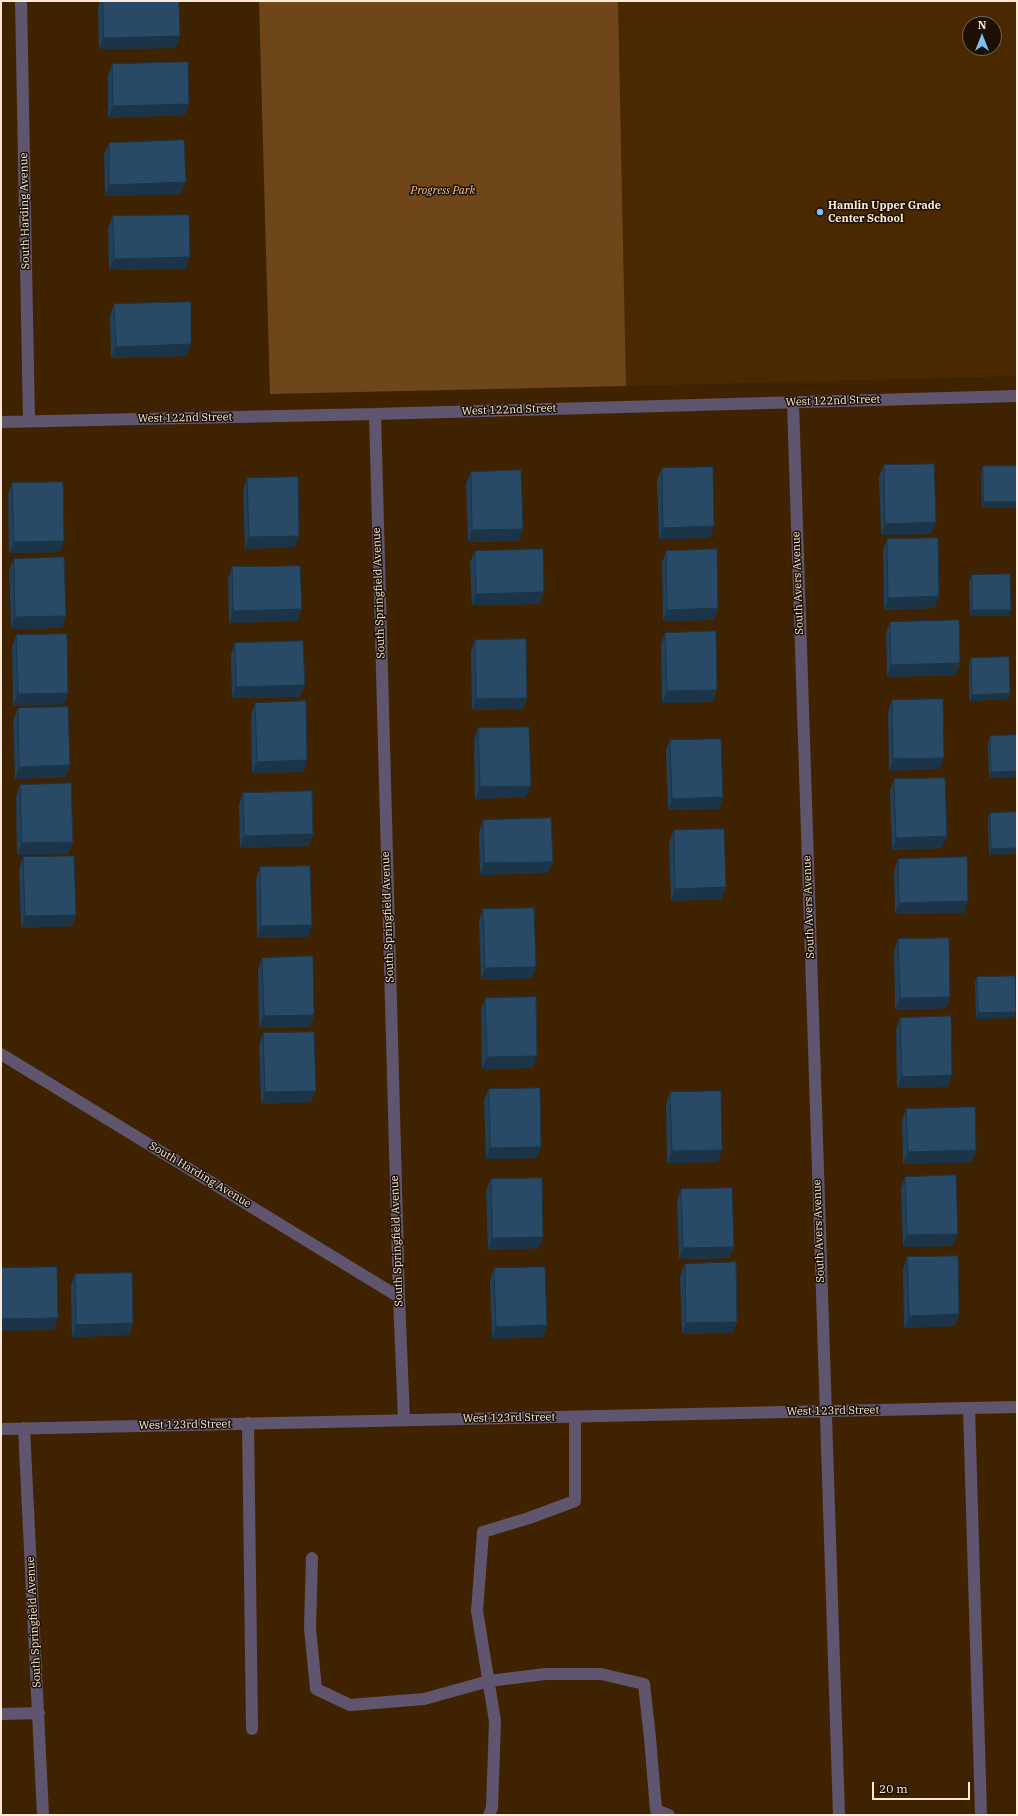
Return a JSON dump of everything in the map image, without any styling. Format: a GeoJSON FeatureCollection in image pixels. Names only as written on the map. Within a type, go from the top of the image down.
{"type":"FeatureCollection","features":[{"type":"Feature","properties":{"kind":"street","name":"South Harding Avenue"},"geometry":{"type":"LineString","coordinates":[[20,1],[29,421]]}},
{"type":"Feature","properties":{"kind":"street","name":"West 122nd Street"},"geometry":{"type":"LineString","coordinates":[[1,422],[374,414],[1017,396]]}},
{"type":"Feature","properties":{"kind":"street","name":"South Avers Avenue"},"geometry":{"type":"LineString","coordinates":[[793,403],[839,1815]]}},
{"type":"Feature","properties":{"kind":"street","name":"South Springfield Avenue"},"geometry":{"type":"LineString","coordinates":[[374,414],[399,1297],[404,1420]]}},
{"type":"Feature","properties":{"kind":"street","name":"South Harding Avenue"},"geometry":{"type":"LineString","coordinates":[[1,1054],[399,1297]]}},
{"type":"Feature","properties":{"kind":"street","name":"West 123rd Street"},"geometry":{"type":"LineString","coordinates":[[1,1429],[1017,1407]]}},
{"type":"Feature","properties":{"kind":"street"},"geometry":{"type":"LineString","coordinates":[[970,1408],[981,1815]]}},
{"type":"Feature","properties":{"kind":"street"},"geometry":{"type":"LineString","coordinates":[[489,1815],[492,1808],[495,1721],[477,1610],[483,1532],[529,1518],[575,1501],[575,1417]]}},
{"type":"Feature","properties":{"kind":"street"},"geometry":{"type":"LineString","coordinates":[[248,1424],[252,1729]]}},
{"type":"Feature","properties":{"kind":"street","name":"South Springfield Avenue"},"geometry":{"type":"LineString","coordinates":[[24,1428],[43,1815]]}},
{"type":"Feature","properties":{"kind":"street"},"geometry":{"type":"LineString","coordinates":[[312,1558],[310,1628],[316,1689],[350,1705],[424,1699],[489,1681],[545,1674],[601,1674],[644,1684],[656,1810],[669,1815]]}},
{"type":"Feature","properties":{"kind":"street"},"geometry":{"type":"LineString","coordinates":[[1,1714],[39,1713]]}},
{"type":"Feature","properties":{"kind":"shaded area","name":"Hamlin Upper Grade Center School"},"geometry":{"type":"Polygon","coordinates":[[[618,1],[1017,1],[1017,376],[626,386],[618,1]]]}},
{"type":"Feature","properties":{"kind":"green space","name":"Progress Park"},"geometry":{"type":"Polygon","coordinates":[[[259,1],[618,1],[626,386],[270,394],[259,1]]]}},
{"type":"Feature","properties":{"kind":"building"},"geometry":{"type":"Polygon","coordinates":[[[103,1],[179,1],[180,36],[104,38],[103,1]]]}},
{"type":"Feature","properties":{"kind":"building"},"geometry":{"type":"Polygon","coordinates":[[[188,62],[189,104],[113,106],[112,64],[188,62]]]}},
{"type":"Feature","properties":{"kind":"building"},"geometry":{"type":"Polygon","coordinates":[[[184,140],[186,182],[109,185],[109,143],[184,140]]]}},
{"type":"Feature","properties":{"kind":"building"},"geometry":{"type":"Polygon","coordinates":[[[189,215],[190,257],[114,259],[113,216],[189,215]]]}},
{"type":"Feature","properties":{"kind":"building"},"geometry":{"type":"Polygon","coordinates":[[[191,302],[191,344],[116,347],[114,304],[191,302]]]}},
{"type":"Feature","properties":{"kind":"building"},"geometry":{"type":"Polygon","coordinates":[[[934,464],[936,522],[885,524],[884,465],[934,464]]]}},
{"type":"Feature","properties":{"kind":"building"},"geometry":{"type":"Polygon","coordinates":[[[983,466],[1017,466],[1017,502],[984,502],[983,466]]]}},
{"type":"Feature","properties":{"kind":"building"},"geometry":{"type":"Polygon","coordinates":[[[713,467],[714,526],[663,528],[662,468],[713,467]]]}},
{"type":"Feature","properties":{"kind":"building"},"geometry":{"type":"Polygon","coordinates":[[[521,470],[523,529],[472,530],[471,472],[521,470]]]}},
{"type":"Feature","properties":{"kind":"building"},"geometry":{"type":"Polygon","coordinates":[[[298,477],[299,536],[249,537],[247,478],[298,477]]]}},
{"type":"Feature","properties":{"kind":"building"},"geometry":{"type":"Polygon","coordinates":[[[63,482],[64,541],[14,542],[12,483],[63,482]]]}},
{"type":"Feature","properties":{"kind":"building"},"geometry":{"type":"Polygon","coordinates":[[[938,538],[939,596],[888,598],[887,539],[938,538]]]}},
{"type":"Feature","properties":{"kind":"building"},"geometry":{"type":"Polygon","coordinates":[[[543,549],[544,592],[476,594],[475,551],[543,549]]]}},
{"type":"Feature","properties":{"kind":"building"},"geometry":{"type":"Polygon","coordinates":[[[717,549],[718,608],[667,610],[666,551],[717,549]]]}},
{"type":"Feature","properties":{"kind":"building"},"geometry":{"type":"Polygon","coordinates":[[[64,557],[66,616],[15,617],[14,559],[64,557]]]}},
{"type":"Feature","properties":{"kind":"building"},"geometry":{"type":"Polygon","coordinates":[[[300,566],[302,609],[233,611],[232,567],[300,566]]]}},
{"type":"Feature","properties":{"kind":"building"},"geometry":{"type":"Polygon","coordinates":[[[1010,574],[1011,610],[972,610],[972,575],[1010,574]]]}},
{"type":"Feature","properties":{"kind":"building"},"geometry":{"type":"Polygon","coordinates":[[[959,620],[960,663],[891,665],[890,622],[959,620]]]}},
{"type":"Feature","properties":{"kind":"building"},"geometry":{"type":"Polygon","coordinates":[[[716,631],[717,690],[667,691],[665,633],[716,631]]]}},
{"type":"Feature","properties":{"kind":"building"},"geometry":{"type":"Polygon","coordinates":[[[67,634],[68,693],[18,694],[16,635],[67,634]]]}},
{"type":"Feature","properties":{"kind":"building"},"geometry":{"type":"Polygon","coordinates":[[[526,639],[527,698],[476,699],[475,640],[526,639]]]}},
{"type":"Feature","properties":{"kind":"building"},"geometry":{"type":"Polygon","coordinates":[[[303,641],[305,685],[236,687],[235,643],[303,641]]]}},
{"type":"Feature","properties":{"kind":"building"},"geometry":{"type":"Polygon","coordinates":[[[1009,657],[1010,693],[972,695],[971,658],[1009,657]]]}},
{"type":"Feature","properties":{"kind":"building"},"geometry":{"type":"Polygon","coordinates":[[[943,699],[944,758],[893,759],[892,700],[943,699]]]}},
{"type":"Feature","properties":{"kind":"building"},"geometry":{"type":"Polygon","coordinates":[[[306,701],[307,760],[257,762],[255,703],[306,701]]]}},
{"type":"Feature","properties":{"kind":"building"},"geometry":{"type":"Polygon","coordinates":[[[68,707],[70,765],[19,767],[18,708],[68,707]]]}},
{"type":"Feature","properties":{"kind":"building"},"geometry":{"type":"Polygon","coordinates":[[[529,727],[531,786],[480,787],[478,728],[529,727]]]}},
{"type":"Feature","properties":{"kind":"building"},"geometry":{"type":"Polygon","coordinates":[[[1017,735],[1017,771],[991,772],[990,736],[1017,735]]]}},
{"type":"Feature","properties":{"kind":"building"},"geometry":{"type":"Polygon","coordinates":[[[721,739],[723,797],[672,799],[670,740],[721,739]]]}},
{"type":"Feature","properties":{"kind":"building"},"geometry":{"type":"Polygon","coordinates":[[[945,778],[947,836],[896,838],[894,779],[945,778]]]}},
{"type":"Feature","properties":{"kind":"building"},"geometry":{"type":"Polygon","coordinates":[[[71,783],[73,842],[22,843],[20,785],[71,783]]]}},
{"type":"Feature","properties":{"kind":"building"},"geometry":{"type":"Polygon","coordinates":[[[312,791],[313,834],[244,836],[243,793],[312,791]]]}},
{"type":"Feature","properties":{"kind":"building"},"geometry":{"type":"Polygon","coordinates":[[[1017,812],[1017,848],[991,849],[990,813],[1017,812]]]}},
{"type":"Feature","properties":{"kind":"building"},"geometry":{"type":"Polygon","coordinates":[[[551,818],[553,862],[484,863],[483,820],[551,818]]]}},
{"type":"Feature","properties":{"kind":"building"},"geometry":{"type":"Polygon","coordinates":[[[724,829],[726,887],[675,889],[674,830],[724,829]]]}},
{"type":"Feature","properties":{"kind":"building"},"geometry":{"type":"Polygon","coordinates":[[[74,856],[76,915],[25,916],[23,857],[74,856]]]}},
{"type":"Feature","properties":{"kind":"building"},"geometry":{"type":"Polygon","coordinates":[[[967,857],[968,901],[899,903],[898,859],[967,857]]]}},
{"type":"Feature","properties":{"kind":"building"},"geometry":{"type":"Polygon","coordinates":[[[310,866],[312,925],[261,926],[260,867],[310,866]]]}},
{"type":"Feature","properties":{"kind":"building"},"geometry":{"type":"Polygon","coordinates":[[[534,908],[536,967],[485,968],[483,909],[534,908]]]}},
{"type":"Feature","properties":{"kind":"building"},"geometry":{"type":"Polygon","coordinates":[[[949,938],[950,997],[900,998],[898,939],[949,938]]]}},
{"type":"Feature","properties":{"kind":"building"},"geometry":{"type":"Polygon","coordinates":[[[313,956],[314,1015],[264,1016],[262,958],[313,956]]]}},
{"type":"Feature","properties":{"kind":"building"},"geometry":{"type":"Polygon","coordinates":[[[1015,976],[1016,1012],[978,1013],[977,977],[1015,976]]]}},
{"type":"Feature","properties":{"kind":"building"},"geometry":{"type":"Polygon","coordinates":[[[536,997],[537,1056],[487,1057],[485,998],[536,997]]]}},
{"type":"Feature","properties":{"kind":"building"},"geometry":{"type":"Polygon","coordinates":[[[951,1016],[952,1075],[902,1077],[900,1018],[951,1016]]]}},
{"type":"Feature","properties":{"kind":"building"},"geometry":{"type":"Polygon","coordinates":[[[314,1032],[316,1091],[265,1092],[263,1033],[314,1032]]]}},
{"type":"Feature","properties":{"kind":"building"},"geometry":{"type":"Polygon","coordinates":[[[540,1088],[541,1147],[490,1148],[489,1089],[540,1088]]]}},
{"type":"Feature","properties":{"kind":"building"},"geometry":{"type":"Polygon","coordinates":[[[721,1091],[722,1150],[672,1151],[670,1092],[721,1091]]]}},
{"type":"Feature","properties":{"kind":"building"},"geometry":{"type":"Polygon","coordinates":[[[975,1107],[976,1150],[908,1152],[906,1109],[975,1107]]]}},
{"type":"Feature","properties":{"kind":"building"},"geometry":{"type":"Polygon","coordinates":[[[956,1175],[958,1234],[907,1235],[905,1177],[956,1175]]]}},
{"type":"Feature","properties":{"kind":"building"},"geometry":{"type":"Polygon","coordinates":[[[542,1178],[543,1237],[492,1238],[491,1179],[542,1178]]]}},
{"type":"Feature","properties":{"kind":"building"},"geometry":{"type":"Polygon","coordinates":[[[732,1188],[734,1247],[683,1248],[681,1189],[732,1188]]]}},
{"type":"Feature","properties":{"kind":"building"},"geometry":{"type":"Polygon","coordinates":[[[958,1256],[959,1314],[909,1316],[907,1257],[958,1256]]]}},
{"type":"Feature","properties":{"kind":"building"},"geometry":{"type":"Polygon","coordinates":[[[736,1262],[737,1322],[686,1323],[685,1264],[736,1262]]]}},
{"type":"Feature","properties":{"kind":"building"},"geometry":{"type":"Polygon","coordinates":[[[57,1267],[58,1318],[1,1319],[1,1268],[57,1267]]]}},
{"type":"Feature","properties":{"kind":"building"},"geometry":{"type":"Polygon","coordinates":[[[545,1267],[547,1325],[496,1327],[494,1268],[545,1267]]]}},
{"type":"Feature","properties":{"kind":"building"},"geometry":{"type":"Polygon","coordinates":[[[132,1273],[133,1323],[76,1325],[75,1274],[132,1273]]]}},
{"type":"Feature","properties":{"kind":"place","name":"Hamlin Upper Grade Center School"},"geometry":{"type":"Point","coordinates":[820,212]}}]}
